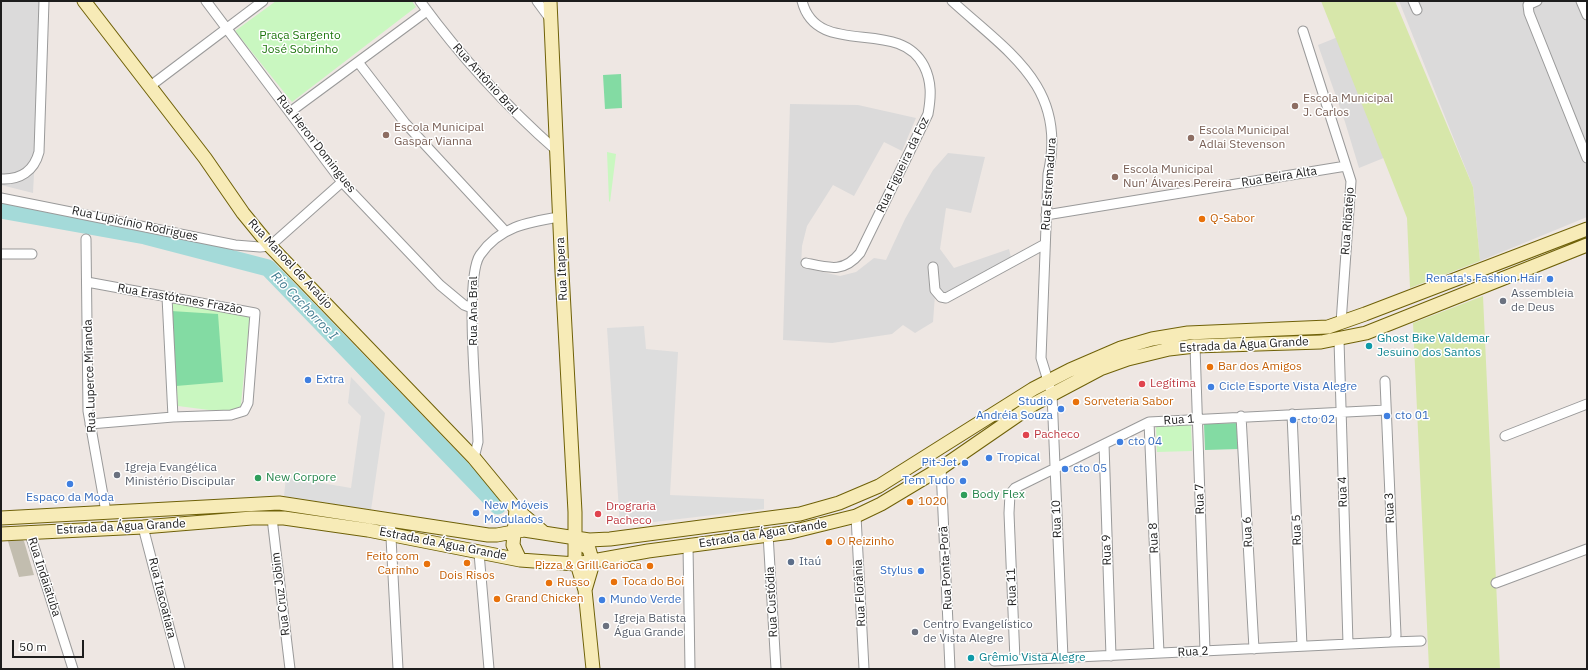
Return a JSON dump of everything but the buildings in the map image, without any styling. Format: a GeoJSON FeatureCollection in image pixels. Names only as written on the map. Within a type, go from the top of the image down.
{"type":"FeatureCollection","features":[{"type":"Feature","properties":{"kind":"main road","name":"Rua Manoel de Araújo"},"geometry":{"type":"LineString","coordinates":[[84,1],[205,158],[244,213],[270,246],[474,458],[516,509],[543,532]]}},
{"type":"Feature","properties":{"kind":"main road","name":"Rua Itapera"},"geometry":{"type":"LineString","coordinates":[[550,1],[559,217],[575,520],[574,538],[576,564],[585,590]]}},
{"type":"Feature","properties":{"kind":"main road","name":"Estrada da Água Grande"},"geometry":{"type":"LineString","coordinates":[[1,518],[266,502],[288,503],[494,535],[524,530],[574,538],[610,539],[800,514],[839,503],[884,483],[1108,353],[1152,339],[1200,332],[1306,329],[1341,323],[1587,229]]}},
{"type":"Feature","properties":{"kind":"main road","name":"Estrada da Água Grande"},"geometry":{"type":"LineString","coordinates":[[1,534],[29,531],[143,527],[272,518],[336,525],[520,560],[576,564],[648,551],[791,532],[856,516],[898,495],[941,468],[1034,404],[1050,388],[1100,369],[1128,359],[1169,349],[1195,346],[1303,343],[1339,340],[1374,331],[1587,245]]}},
{"type":"Feature","properties":{"kind":"main road"},"geometry":{"type":"LineString","coordinates":[[516,509],[514,549],[520,560]]}},
{"type":"Feature","properties":{"kind":"main road"},"geometry":{"type":"LineString","coordinates":[[336,525],[338,511]]}},
{"type":"Feature","properties":{"kind":"main road"},"geometry":{"type":"LineString","coordinates":[[560,535],[575,520]]}},
{"type":"Feature","properties":{"kind":"main road"},"geometry":{"type":"LineString","coordinates":[[574,538],[589,549],[593,562],[585,590],[593,669]]}},
{"type":"Feature","properties":{"kind":"street"},"geometry":{"type":"LineString","coordinates":[[1,178],[13,180],[24,175],[32,167],[39,152],[44,1]]}},
{"type":"Feature","properties":{"kind":"street","name":"Rua Heron Domingues"},"geometry":{"type":"LineString","coordinates":[[206,1],[342,182],[440,285],[464,305],[472,308]]}},
{"type":"Feature","properties":{"kind":"street"},"geometry":{"type":"LineString","coordinates":[[149,87],[263,1]]}},
{"type":"Feature","properties":{"kind":"street","name":"Rua Antônio Bral"},"geometry":{"type":"LineString","coordinates":[[420,1],[474,69],[529,126],[557,151]]}},
{"type":"Feature","properties":{"kind":"street"},"geometry":{"type":"LineString","coordinates":[[537,1],[551,20]]}},
{"type":"Feature","properties":{"kind":"street","name":"Rua Figueira da Foz"},"geometry":{"type":"LineString","coordinates":[[802,1],[804,8],[817,24],[830,32],[900,43],[913,52],[921,60],[928,74],[931,98],[928,114],[860,253],[853,262],[844,267],[827,268],[806,263]]}},
{"type":"Feature","properties":{"kind":"street"},"geometry":{"type":"LineString","coordinates":[[1413,1],[1417,10]]}},
{"type":"Feature","properties":{"kind":"street"},"geometry":{"type":"LineString","coordinates":[[1537,1],[1528,5],[1529,13],[1587,158]]}},
{"type":"Feature","properties":{"kind":"street"},"geometry":{"type":"LineString","coordinates":[[1581,1],[1587,15]]}},
{"type":"Feature","properties":{"kind":"street","name":"Rua Estremadura"},"geometry":{"type":"LineString","coordinates":[[959,3],[1018,61],[1037,84],[1045,100],[1050,116],[1053,153],[1048,174],[1041,358],[1050,388]]}},
{"type":"Feature","properties":{"kind":"street"},"geometry":{"type":"LineString","coordinates":[[290,112],[428,11]]}},
{"type":"Feature","properties":{"kind":"street","name":"Rua Ribatejo"},"geometry":{"type":"LineString","coordinates":[[1303,31],[1351,181],[1341,323]]}},
{"type":"Feature","properties":{"kind":"street"},"geometry":{"type":"LineString","coordinates":[[358,62],[405,123],[505,231]]}},
{"type":"Feature","properties":{"kind":"street","name":"Rua Beira Alta"},"geometry":{"type":"LineString","coordinates":[[1046,215],[1346,166]]}},
{"type":"Feature","properties":{"kind":"street"},"geometry":{"type":"LineString","coordinates":[[270,246],[342,182]]}},
{"type":"Feature","properties":{"kind":"street","name":"Rua Lupicínio Rodrigues"},"geometry":{"type":"LineString","coordinates":[[1,198],[235,245],[260,247],[270,246]]}},
{"type":"Feature","properties":{"kind":"street","name":"Rua Ana Bral"},"geometry":{"type":"LineString","coordinates":[[474,458],[478,442],[472,308],[473,278],[476,263],[485,248],[505,231],[529,222],[559,217]]}},
{"type":"Feature","properties":{"kind":"street","name":"Rua Luperce Miranda"},"geometry":{"type":"LineString","coordinates":[[86,239],[90,424],[106,512]]}},
{"type":"Feature","properties":{"kind":"street"},"geometry":{"type":"LineString","coordinates":[[933,267],[935,290],[941,297],[946,298],[1045,244]]}},
{"type":"Feature","properties":{"kind":"street"},"geometry":{"type":"LineString","coordinates":[[1,254],[32,254]]}},
{"type":"Feature","properties":{"kind":"street","name":"Rua Erastótenes Frazão"},"geometry":{"type":"LineString","coordinates":[[87,282],[255,313],[248,403],[244,411],[240,414],[173,417]]}},
{"type":"Feature","properties":{"kind":"street"},"geometry":{"type":"LineString","coordinates":[[90,424],[173,417],[167,297]]}},
{"type":"Feature","properties":{"kind":"street","name":"Rua 4"},"geometry":{"type":"LineString","coordinates":[[1339,340],[1348,644]]}},
{"type":"Feature","properties":{"kind":"street","name":"Rua 7"},"geometry":{"type":"LineString","coordinates":[[1195,346],[1205,651]]}},
{"type":"Feature","properties":{"kind":"street","name":"Rua 3"},"geometry":{"type":"LineString","coordinates":[[1385,381],[1394,638]]}},
{"type":"Feature","properties":{"kind":"street","name":"Rua 10"},"geometry":{"type":"LineString","coordinates":[[1050,388],[1063,658]]}},
{"type":"Feature","properties":{"kind":"street"},"geometry":{"type":"LineString","coordinates":[[1505,436],[1587,404]]}},
{"type":"Feature","properties":{"kind":"street","name":"Rua 1"},"geometry":{"type":"LineString","coordinates":[[1009,513],[1010,494],[1015,488],[1149,422],[1197,418],[1386,410]]}},
{"type":"Feature","properties":{"kind":"street","name":"Rua 5"},"geometry":{"type":"LineString","coordinates":[[1292,414],[1302,646]]}},
{"type":"Feature","properties":{"kind":"street","name":"Rua 6"},"geometry":{"type":"LineString","coordinates":[[1241,416],[1254,649]]}},
{"type":"Feature","properties":{"kind":"street","name":"Rua 8"},"geometry":{"type":"LineString","coordinates":[[1149,422],[1159,653]]}},
{"type":"Feature","properties":{"kind":"street","name":"Rua 9"},"geometry":{"type":"LineString","coordinates":[[1104,444],[1111,656]]}},
{"type":"Feature","properties":{"kind":"street","name":"Rua Ponta-Porã"},"geometry":{"type":"LineString","coordinates":[[941,468],[950,669]]}},
{"type":"Feature","properties":{"kind":"street","name":"Rua 11"},"geometry":{"type":"LineString","coordinates":[[1009,513],[1015,660]]}},
{"type":"Feature","properties":{"kind":"street","name":"Rua Florânia"},"geometry":{"type":"LineString","coordinates":[[856,516],[864,669]]}},
{"type":"Feature","properties":{"kind":"street","name":"Rua Cruz Jobim"},"geometry":{"type":"LineString","coordinates":[[272,518],[290,669]]}},
{"type":"Feature","properties":{"kind":"street"},"geometry":{"type":"LineString","coordinates":[[390,519],[389,535],[398,669]]}},
{"type":"Feature","properties":{"kind":"street","name":"Rua Itacoatiara"},"geometry":{"type":"LineString","coordinates":[[143,527],[180,669]]}},
{"type":"Feature","properties":{"kind":"street","name":"Rua Indaiatuba"},"geometry":{"type":"LineString","coordinates":[[29,531],[74,669]]}},
{"type":"Feature","properties":{"kind":"street","name":"Rua Custódia"},"geometry":{"type":"LineString","coordinates":[[768,534],[776,669]]}},
{"type":"Feature","properties":{"kind":"street"},"geometry":{"type":"LineString","coordinates":[[688,546],[690,669]]}},
{"type":"Feature","properties":{"kind":"street"},"geometry":{"type":"LineString","coordinates":[[1496,584],[1587,550]]}},
{"type":"Feature","properties":{"kind":"street"},"geometry":{"type":"LineString","coordinates":[[479,553],[489,669]]}},
{"type":"Feature","properties":{"kind":"street","name":"Rua 2"},"geometry":{"type":"LineString","coordinates":[[994,661],[1348,644],[1394,638],[1421,641]]}},
{"type":"Feature","properties":{"kind":"shaded area"},"geometry":{"type":"Polygon","coordinates":[[[1,1],[43,1],[33,193],[1,185],[1,1]]]}},
{"type":"Feature","properties":{"kind":"shaded area"},"geometry":{"type":"Polygon","coordinates":[[[1399,1],[1587,1],[1587,217],[1480,261],[1473,187],[1399,1]]]}},
{"type":"Feature","properties":{"kind":"shaded area"},"geometry":{"type":"Polygon","coordinates":[[[1338,37],[1391,155],[1359,168],[1345,122],[1318,45],[1338,37]]]}},
{"type":"Feature","properties":{"kind":"shaded area"},"geometry":{"type":"Polygon","coordinates":[[[790,104],[858,105],[916,118],[902,151],[884,142],[854,196],[833,185],[807,226],[802,246],[801,267],[840,276],[856,272],[874,258],[886,260],[905,219],[933,170],[948,153],[985,157],[971,213],[946,208],[940,249],[954,268],[1009,249],[1012,262],[954,292],[935,295],[933,322],[915,333],[903,325],[892,334],[832,343],[783,340],[790,104]]]}},
{"type":"Feature","properties":{"kind":"shaded area"},"geometry":{"type":"Polygon","coordinates":[[[644,326],[646,349],[678,352],[670,495],[764,499],[764,509],[620,526],[607,328],[644,326]]]}},
{"type":"Feature","properties":{"kind":"shaded area"},"geometry":{"type":"Polygon","coordinates":[[[351,377],[385,413],[371,510],[284,496],[286,477],[351,488],[361,416],[348,403],[351,377]]]}},
{"type":"Feature","properties":{"kind":"shaded area"},"geometry":{"type":"Polygon","coordinates":[[[7,538],[20,538],[24,541],[34,575],[19,577],[7,538]]]}},
{"type":"Feature","properties":{"kind":"green space","name":"Praça Sargento José Sobrinho"},"geometry":{"type":"Polygon","coordinates":[[[276,1],[412,1],[416,7],[292,102],[235,31],[276,1]]]}},
{"type":"Feature","properties":{"kind":"green space"},"geometry":{"type":"Polygon","coordinates":[[[1321,1],[1395,1],[1473,187],[1480,261],[1410,288],[1407,218],[1321,1]]]}},
{"type":"Feature","properties":{"kind":"green space"},"geometry":{"type":"Polygon","coordinates":[[[621,74],[622,108],[605,109],[603,75],[621,74]]]}},
{"type":"Feature","properties":{"kind":"green space"},"geometry":{"type":"Polygon","coordinates":[[[607,152],[616,154],[610,202],[609,201],[607,152]]]}},
{"type":"Feature","properties":{"kind":"green space"},"geometry":{"type":"Polygon","coordinates":[[[1483,296],[1500,669],[1429,669],[1413,323],[1483,296]]]}},
{"type":"Feature","properties":{"kind":"green space"},"geometry":{"type":"Polygon","coordinates":[[[171,301],[250,314],[240,414],[178,406],[171,301]]]}},
{"type":"Feature","properties":{"kind":"green space"},"geometry":{"type":"Polygon","coordinates":[[[171,311],[218,314],[223,382],[176,386],[171,311]]]}},
{"type":"Feature","properties":{"kind":"green space"},"geometry":{"type":"Polygon","coordinates":[[[1238,423],[1239,449],[1205,450],[1204,424],[1238,423]]]}},
{"type":"Feature","properties":{"kind":"green space"},"geometry":{"type":"Polygon","coordinates":[[[1191,425],[1192,451],[1157,452],[1156,426],[1191,425]]]}},
{"type":"Feature","properties":{"kind":"waterway","name":"Rio Cachorros I"},"geometry":{"type":"LineString","coordinates":[[1,210],[145,236],[268,268],[498,506]]}},
{"type":"Feature","properties":{"kind":"place","name":"Escola Municipal J. Carlos"},"geometry":{"type":"Point","coordinates":[1295,106]}},
{"type":"Feature","properties":{"kind":"place","name":"Escola Municipal Gaspar Vianna"},"geometry":{"type":"Point","coordinates":[386,135]}},
{"type":"Feature","properties":{"kind":"place","name":"Escola Municipal Adlai Stevenson"},"geometry":{"type":"Point","coordinates":[1191,138]}},
{"type":"Feature","properties":{"kind":"place","name":"Escola Municipal Nun' Álvares Pereira"},"geometry":{"type":"Point","coordinates":[1115,177]}},
{"type":"Feature","properties":{"kind":"place","name":"Q-Sabor"},"geometry":{"type":"Point","coordinates":[1202,219]}},
{"type":"Feature","properties":{"kind":"place","name":"Renata's Fashion Hair"},"geometry":{"type":"Point","coordinates":[1550,279]}},
{"type":"Feature","properties":{"kind":"place","name":"Assembleia de Deus"},"geometry":{"type":"Point","coordinates":[1503,301]}},
{"type":"Feature","properties":{"kind":"place","name":"Ghost Bike Valdemar Jesuino dos Santos"},"geometry":{"type":"Point","coordinates":[1369,346]}},
{"type":"Feature","properties":{"kind":"place","name":"Bar dos Amigos"},"geometry":{"type":"Point","coordinates":[1210,367]}},
{"type":"Feature","properties":{"kind":"place","name":"Extra"},"geometry":{"type":"Point","coordinates":[308,380]}},
{"type":"Feature","properties":{"kind":"place","name":"Legítima"},"geometry":{"type":"Point","coordinates":[1142,384]}},
{"type":"Feature","properties":{"kind":"place","name":"Cicle Esporte Vista Alegre"},"geometry":{"type":"Point","coordinates":[1211,387]}},
{"type":"Feature","properties":{"kind":"place","name":"Sorveteria Sabor"},"geometry":{"type":"Point","coordinates":[1076,402]}},
{"type":"Feature","properties":{"kind":"place","name":"Studio Andréia Souza"},"geometry":{"type":"Point","coordinates":[1061,409]}},
{"type":"Feature","properties":{"kind":"place","name":"cto 01"},"geometry":{"type":"Point","coordinates":[1387,416]}},
{"type":"Feature","properties":{"kind":"place","name":"cto 02"},"geometry":{"type":"Point","coordinates":[1293,420]}},
{"type":"Feature","properties":{"kind":"place","name":"Pacheco"},"geometry":{"type":"Point","coordinates":[1026,435]}},
{"type":"Feature","properties":{"kind":"place","name":"cto 04"},"geometry":{"type":"Point","coordinates":[1120,442]}},
{"type":"Feature","properties":{"kind":"place","name":"Tropical"},"geometry":{"type":"Point","coordinates":[989,458]}},
{"type":"Feature","properties":{"kind":"place","name":"Pit-Jet"},"geometry":{"type":"Point","coordinates":[965,463]}},
{"type":"Feature","properties":{"kind":"place","name":"cto 05"},"geometry":{"type":"Point","coordinates":[1065,469]}},
{"type":"Feature","properties":{"kind":"place","name":"Igreja Evangélica Ministério Discipular"},"geometry":{"type":"Point","coordinates":[117,475]}},
{"type":"Feature","properties":{"kind":"place","name":"New Corpore"},"geometry":{"type":"Point","coordinates":[258,478]}},
{"type":"Feature","properties":{"kind":"place","name":"Tem Tudo"},"geometry":{"type":"Point","coordinates":[963,481]}},
{"type":"Feature","properties":{"kind":"place","name":"Espaço da Moda"},"geometry":{"type":"Point","coordinates":[70,484]}},
{"type":"Feature","properties":{"kind":"place","name":"Body Flex"},"geometry":{"type":"Point","coordinates":[964,495]}},
{"type":"Feature","properties":{"kind":"place","name":"1020"},"geometry":{"type":"Point","coordinates":[910,502]}},
{"type":"Feature","properties":{"kind":"place","name":"New Móveis Modulados"},"geometry":{"type":"Point","coordinates":[476,513]}},
{"type":"Feature","properties":{"kind":"place","name":"Drograria Pacheco"},"geometry":{"type":"Point","coordinates":[598,514]}},
{"type":"Feature","properties":{"kind":"place","name":"O Reizinho"},"geometry":{"type":"Point","coordinates":[829,542]}},
{"type":"Feature","properties":{"kind":"place","name":"Itaú"},"geometry":{"type":"Point","coordinates":[791,562]}},
{"type":"Feature","properties":{"kind":"place","name":"Dois Risos"},"geometry":{"type":"Point","coordinates":[467,563]}},
{"type":"Feature","properties":{"kind":"place","name":"Feito com Carinho"},"geometry":{"type":"Point","coordinates":[427,564]}},
{"type":"Feature","properties":{"kind":"place","name":"Pizza & Grill Carioca"},"geometry":{"type":"Point","coordinates":[650,566]}},
{"type":"Feature","properties":{"kind":"place","name":"Stylus"},"geometry":{"type":"Point","coordinates":[921,571]}},
{"type":"Feature","properties":{"kind":"place","name":"Toca do Boi"},"geometry":{"type":"Point","coordinates":[614,582]}},
{"type":"Feature","properties":{"kind":"place","name":"Russo"},"geometry":{"type":"Point","coordinates":[549,583]}},
{"type":"Feature","properties":{"kind":"place","name":"Grand Chicken"},"geometry":{"type":"Point","coordinates":[497,599]}},
{"type":"Feature","properties":{"kind":"place","name":"Mundo Verde"},"geometry":{"type":"Point","coordinates":[602,600]}},
{"type":"Feature","properties":{"kind":"place","name":"Igreja Batista Água Grande"},"geometry":{"type":"Point","coordinates":[606,626]}},
{"type":"Feature","properties":{"kind":"place","name":"Centro Evangelístico de Vista Alegre"},"geometry":{"type":"Point","coordinates":[915,632]}},
{"type":"Feature","properties":{"kind":"place","name":"Grêmio Vista Alegre"},"geometry":{"type":"Point","coordinates":[971,658]}}]}
